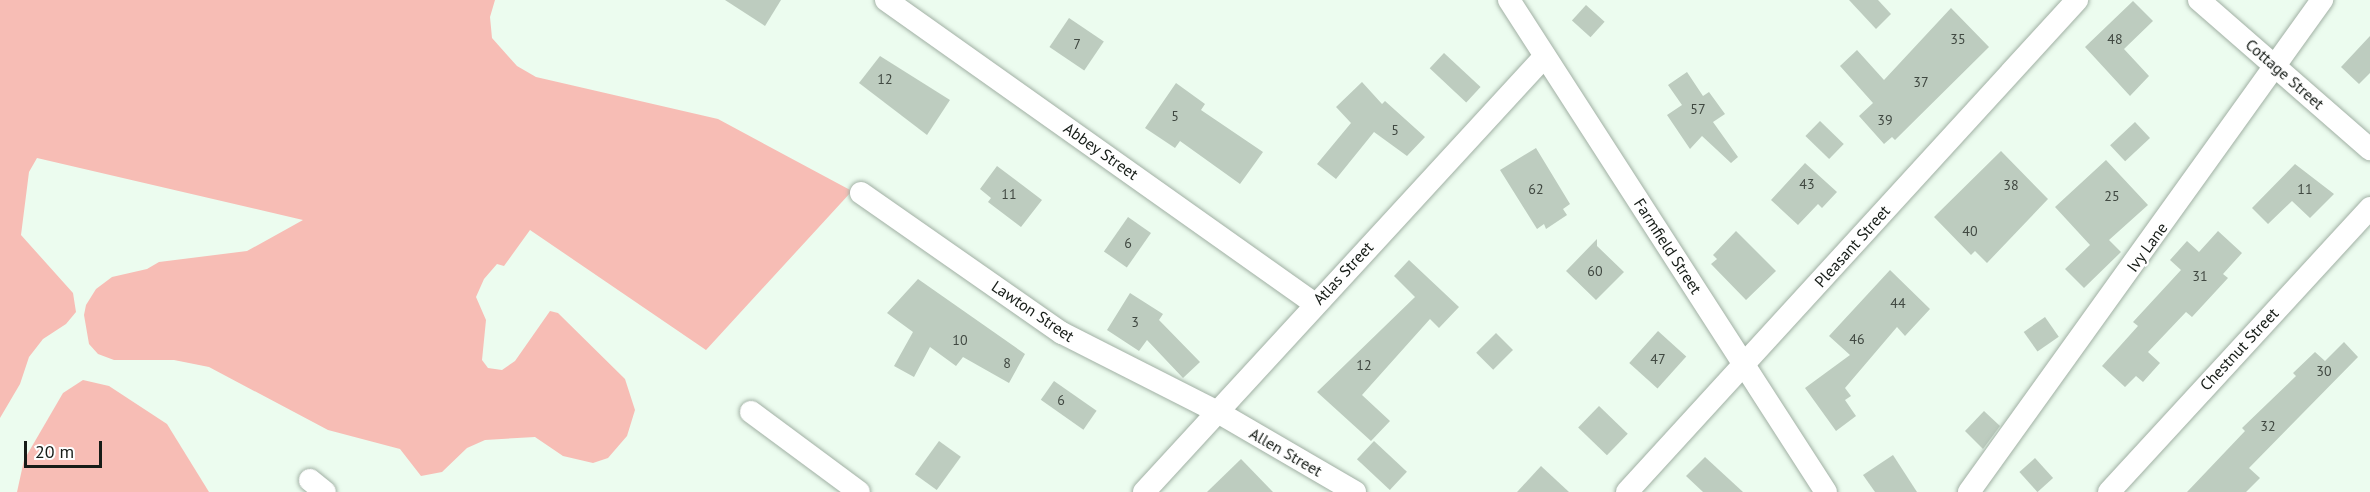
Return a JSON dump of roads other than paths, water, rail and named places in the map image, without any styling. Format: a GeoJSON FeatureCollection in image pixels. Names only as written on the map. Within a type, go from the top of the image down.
{"type":"FeatureCollection","features":[{"type":"Feature","properties":{"kind":"street","name":"Abbey Street"},"geometry":{"type":"LineString","coordinates":[[886,0],[1315,304]]}},
{"type":"Feature","properties":{"kind":"street","name":"Farmfield Street"},"geometry":{"type":"LineString","coordinates":[[1509,0],[1826,492]]}},
{"type":"Feature","properties":{"kind":"street","name":"Pleasant Street"},"geometry":{"type":"LineString","coordinates":[[1627,492],[1745,366],[2077,0]]}},
{"type":"Feature","properties":{"kind":"street","name":"Cottage Street"},"geometry":{"type":"LineString","coordinates":[[2199,0],[2370,149]]}},
{"type":"Feature","properties":{"kind":"street","name":"Ivy Lane"},"geometry":{"type":"LineString","coordinates":[[1969,492],[2277,67],[2322,0]]}},
{"type":"Feature","properties":{"kind":"street","name":"Atlas Street"},"geometry":{"type":"LineString","coordinates":[[1144,492],[1216,411],[1545,56]]}},
{"type":"Feature","properties":{"kind":"street","name":"Lawton Street"},"geometry":{"type":"LineString","coordinates":[[861,193],[1062,333],[1216,411]]}},
{"type":"Feature","properties":{"kind":"street","name":"Chestnut Street"},"geometry":{"type":"LineString","coordinates":[[2109,492],[2370,208]]}},
{"type":"Feature","properties":{"kind":"street","name":"Allen Street"},"geometry":{"type":"LineString","coordinates":[[1216,411],[1355,492]]}},
{"type":"Feature","properties":{"kind":"street"},"geometry":{"type":"LineString","coordinates":[[751,412],[859,492]]}}]}
